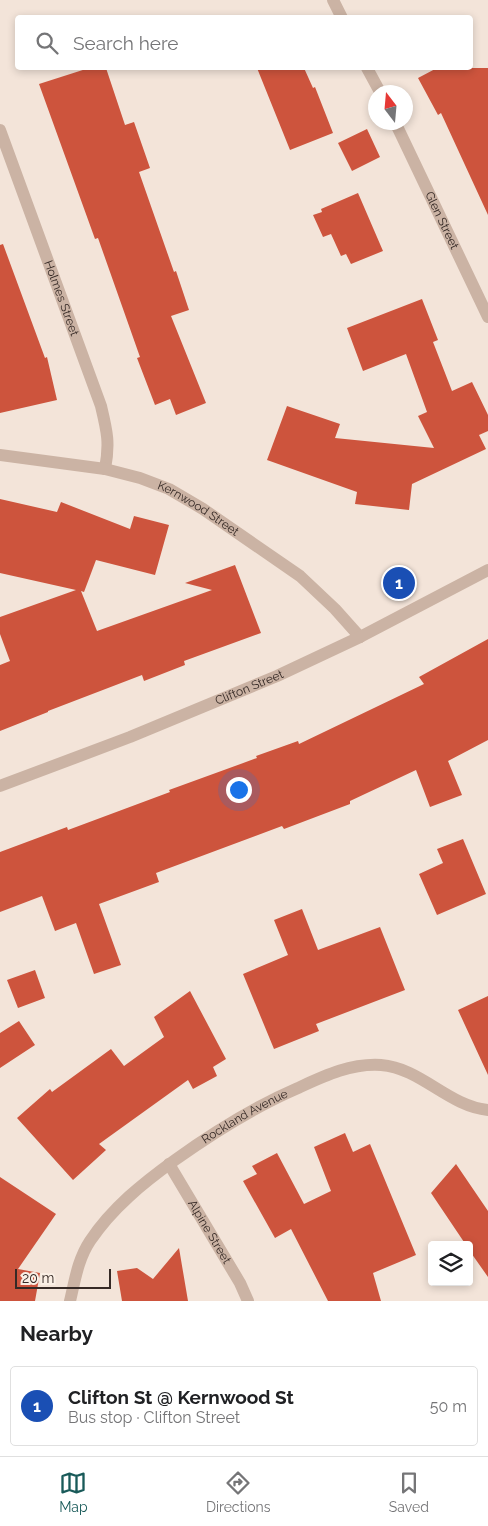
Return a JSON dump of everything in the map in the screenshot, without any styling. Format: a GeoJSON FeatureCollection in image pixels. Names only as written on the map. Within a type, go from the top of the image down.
{"type":"FeatureCollection","features":[{"type":"Feature","properties":{"kind":"street"},"geometry":{"type":"LineString","coordinates":[[333,0],[340,15]]}},
{"type":"Feature","properties":{"kind":"street"},"geometry":{"type":"LineString","coordinates":[[368,70],[376,85]]}},
{"type":"Feature","properties":{"kind":"street","name":"Holmes Street"},"geometry":{"type":"LineString","coordinates":[[0,130],[101,406],[108,435],[109,451],[105,469]]}},
{"type":"Feature","properties":{"kind":"street","name":"Glen Street"},"geometry":{"type":"LineString","coordinates":[[399,130],[488,317]]}},
{"type":"Feature","properties":{"kind":"street","name":"Kernwood Street"},"geometry":{"type":"LineString","coordinates":[[0,454],[105,469],[140,478],[169,489],[203,509],[300,576],[335,609],[360,637]]}},
{"type":"Feature","properties":{"kind":"street","name":"Clifton Street"},"geometry":{"type":"LineString","coordinates":[[0,786],[166,722],[277,676],[360,637],[488,570]]}},
{"type":"Feature","properties":{"kind":"street","name":"Rockland Avenue"},"geometry":{"type":"LineString","coordinates":[[70,1301],[79,1264],[90,1242],[100,1228],[135,1191],[169,1164],[221,1128],[325,1075],[352,1068],[381,1065],[398,1068],[463,1104],[488,1110]]}},
{"type":"Feature","properties":{"kind":"street","name":"Alpine Street"},"geometry":{"type":"LineString","coordinates":[[169,1164],[240,1283],[248,1301]]}},
{"type":"Feature","properties":{"kind":"building"},"geometry":{"type":"Polygon","coordinates":[[[488,68],[488,215],[441,113],[438,115],[418,78],[433,70],[488,68]]]}},
{"type":"Feature","properties":{"kind":"building"},"geometry":{"type":"Polygon","coordinates":[[[83,70],[107,70],[125,125],[134,122],[150,168],[139,172],[189,310],[171,316],[206,403],[176,415],[170,399],[155,405],[137,358],[140,357],[98,238],[95,239],[39,84],[83,70]]]}},
{"type":"Feature","properties":{"kind":"building"},"geometry":{"type":"Polygon","coordinates":[[[258,70],[305,70],[313,88],[315,87],[333,133],[290,150],[258,70]]]}},
{"type":"Feature","properties":{"kind":"building"},"geometry":{"type":"Polygon","coordinates":[[[367,129],[380,157],[352,171],[338,143],[367,129]]]}},
{"type":"Feature","properties":{"kind":"building"},"geometry":{"type":"Polygon","coordinates":[[[358,193],[383,251],[351,264],[346,254],[341,256],[331,234],[323,237],[313,215],[322,212],[321,209],[358,193]]]}},
{"type":"Feature","properties":{"kind":"building"},"geometry":{"type":"Polygon","coordinates":[[[3,244],[45,358],[47,357],[57,400],[0,413],[0,245],[3,244]]]}},
{"type":"Feature","properties":{"kind":"building"},"geometry":{"type":"Polygon","coordinates":[[[422,299],[438,340],[433,342],[452,391],[472,382],[488,415],[488,431],[479,435],[486,449],[412,484],[409,510],[355,504],[357,492],[267,460],[287,406],[340,424],[335,438],[434,448],[418,416],[427,412],[406,354],[363,371],[347,328],[422,299]]]}},
{"type":"Feature","properties":{"kind":"building"},"geometry":{"type":"Polygon","coordinates":[[[0,499],[57,512],[61,502],[130,529],[134,516],[169,525],[155,575],[96,560],[84,592],[81,591],[97,631],[212,590],[185,583],[235,565],[261,633],[184,661],[185,665],[144,681],[142,675],[0,731],[0,665],[10,661],[0,634],[0,617],[76,590],[0,573],[0,499]]]}},
{"type":"Feature","properties":{"kind":"building"},"geometry":{"type":"Polygon","coordinates":[[[488,639],[488,740],[448,761],[462,795],[430,807],[416,770],[350,801],[350,804],[284,829],[282,826],[156,873],[159,882],[99,904],[121,965],[94,974],[76,923],[55,931],[42,896],[0,912],[0,852],[67,827],[68,830],[170,792],[169,790],[257,758],[256,756],[298,741],[299,744],[424,684],[419,677],[488,639]]]}},
{"type":"Feature","properties":{"kind":"building"},"geometry":{"type":"Polygon","coordinates":[[[463,839],[486,894],[437,915],[419,874],[443,863],[437,849],[463,839]]]}},
{"type":"Feature","properties":{"kind":"building"},"geometry":{"type":"Polygon","coordinates":[[[302,909],[318,950],[380,927],[405,990],[316,1024],[319,1031],[274,1049],[243,974],[288,955],[274,920],[302,909]]]}},
{"type":"Feature","properties":{"kind":"building"},"geometry":{"type":"Polygon","coordinates":[[[35,970],[45,998],[18,1008],[7,980],[35,970]]]}},
{"type":"Feature","properties":{"kind":"building"},"geometry":{"type":"Polygon","coordinates":[[[190,991],[226,1059],[213,1067],[217,1076],[193,1089],[188,1080],[99,1144],[106,1150],[73,1180],[17,1118],[50,1089],[52,1092],[111,1049],[124,1066],[164,1037],[154,1017],[190,991]]]}},
{"type":"Feature","properties":{"kind":"building"},"geometry":{"type":"Polygon","coordinates":[[[488,996],[488,1075],[458,1010],[488,996]]]}},
{"type":"Feature","properties":{"kind":"building"},"geometry":{"type":"Polygon","coordinates":[[[19,1021],[35,1045],[0,1068],[0,1033],[19,1021]]]}},
{"type":"Feature","properties":{"kind":"building"},"geometry":{"type":"Polygon","coordinates":[[[345,1133],[353,1152],[370,1144],[416,1255],[373,1273],[381,1301],[328,1301],[291,1229],[275,1238],[243,1181],[257,1174],[252,1166],[277,1153],[304,1204],[331,1191],[314,1147],[345,1133]]]}},
{"type":"Feature","properties":{"kind":"building"},"geometry":{"type":"Polygon","coordinates":[[[456,1164],[488,1211],[488,1277],[473,1256],[473,1241],[463,1241],[431,1193],[456,1164]]]}},
{"type":"Feature","properties":{"kind":"building"},"geometry":{"type":"Polygon","coordinates":[[[0,1177],[56,1214],[18,1269],[40,1273],[35,1301],[0,1301],[0,1177]]]}},
{"type":"Feature","properties":{"kind":"building"},"geometry":{"type":"Polygon","coordinates":[[[179,1248],[188,1301],[122,1301],[117,1271],[137,1268],[153,1279],[179,1248]]]}},
{"type":"Feature","properties":{"kind":"place","name":"Clifton St @ Kernwood St"},"geometry":{"type":"Point","coordinates":[399,583]}}]}
